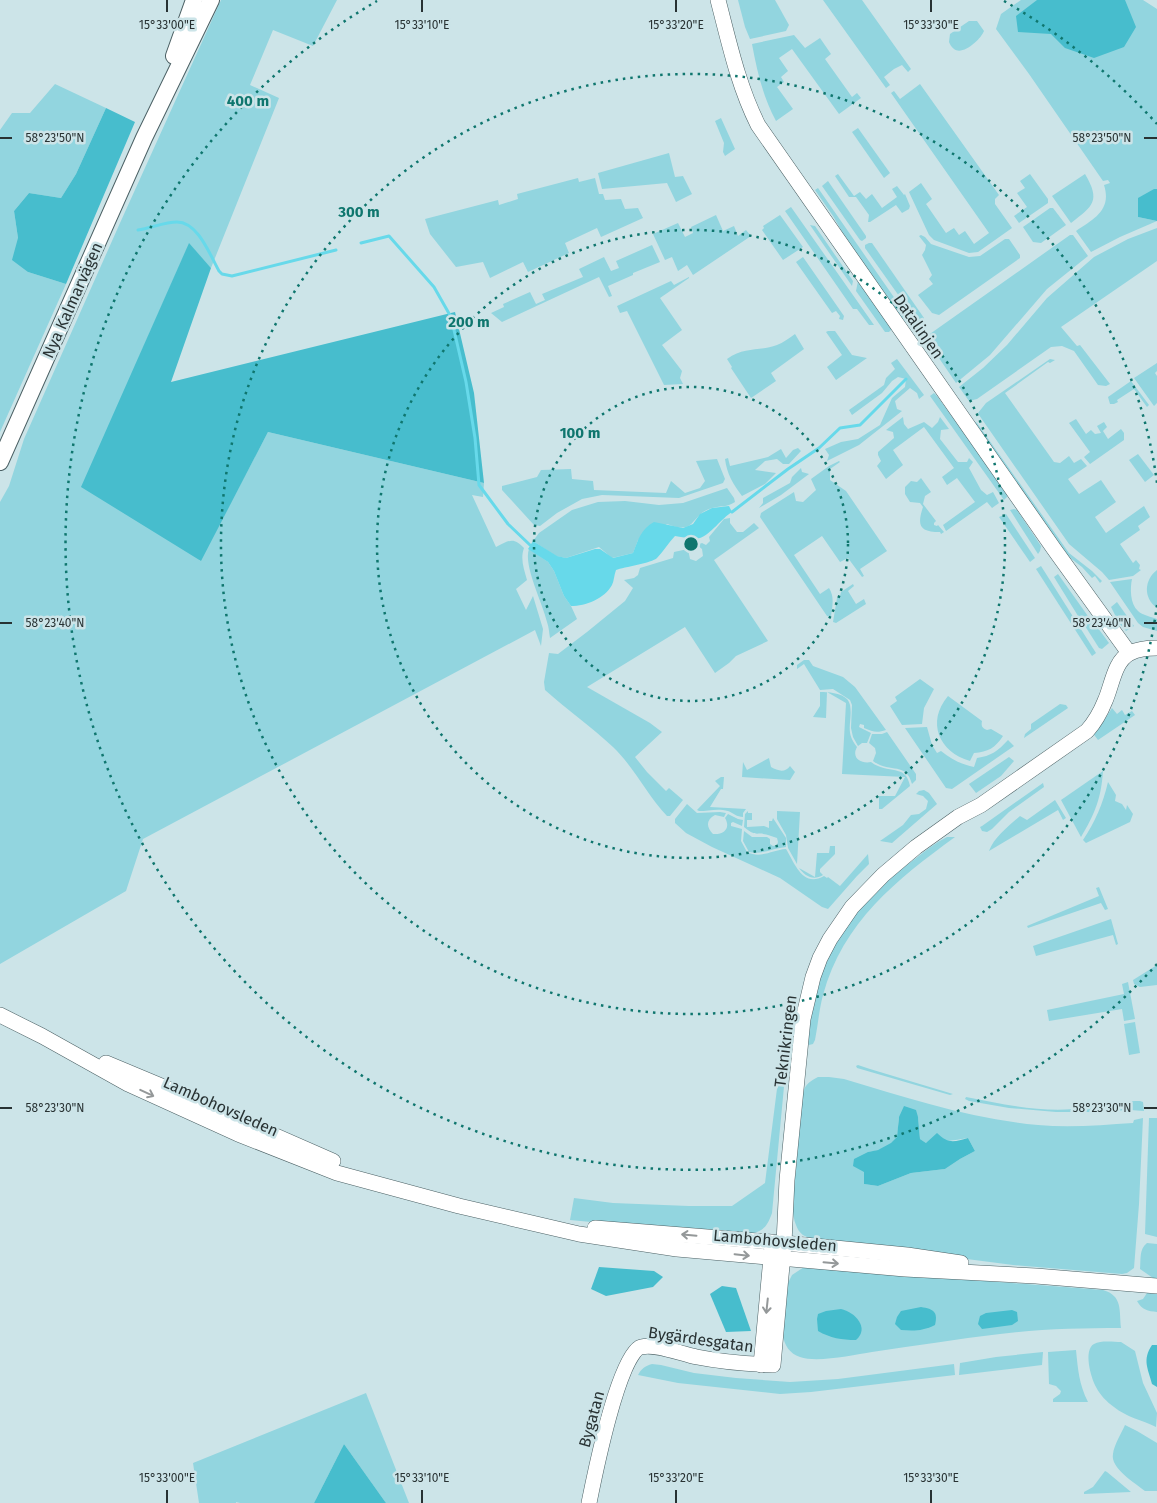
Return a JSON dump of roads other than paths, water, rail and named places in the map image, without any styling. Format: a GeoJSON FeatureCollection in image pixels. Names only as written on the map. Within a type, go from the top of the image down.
{"type":"FeatureCollection","features":[{"type":"Feature","properties":{"kind":"main road","name":"Nya Kalmarvägen"},"geometry":{"type":"LineString","coordinates":[[144,138],[194,0]]}},
{"type":"Feature","properties":{"kind":"main road","name":"Nya Kalmarvägen"},"geometry":{"type":"LineString","coordinates":[[0,462],[144,138],[211,0]]}},
{"type":"Feature","properties":{"kind":"street","name":"Datalinjen"},"geometry":{"type":"LineString","coordinates":[[718,0],[743,90],[758,125],[1054,549],[1129,653]]}},
{"type":"Feature","properties":{"kind":"street"},"geometry":{"type":"LineString","coordinates":[[1129,653],[1147,648],[1157,648]]}},
{"type":"Feature","properties":{"kind":"street","name":"Teknikringen"},"geometry":{"type":"LineString","coordinates":[[777,1258],[787,1180],[803,1019],[813,977],[820,958],[840,922],[866,890],[916,847],[958,817],[981,805],[1087,731],[1095,723],[1105,702],[1118,665],[1129,653]]}},
{"type":"Feature","properties":{"kind":"street","name":"Lambohovsleden"},"geometry":{"type":"LineString","coordinates":[[0,1015],[128,1084],[238,1134],[337,1173],[458,1206],[578,1234],[678,1249],[905,1269],[1036,1276],[1153,1286]]}},
{"type":"Feature","properties":{"kind":"street","name":"Lambohovsleden"},"geometry":{"type":"LineString","coordinates":[[513,1218],[579,1226],[779,1242],[907,1256],[1036,1276]]}},
{"type":"Feature","properties":{"kind":"street","name":"Bygärdesgatan"},"geometry":{"type":"LineString","coordinates":[[637,1348],[652,1346],[696,1357],[767,1365],[777,1258]]}},
{"type":"Feature","properties":{"kind":"street","name":"Bygatan"},"geometry":{"type":"LineString","coordinates":[[589,1503],[600,1450],[617,1388],[631,1354],[637,1348]]}},
{"type":"Feature","properties":{"kind":"waterway"},"geometry":{"type":"LineString","coordinates":[[138,230],[172,222],[184,223],[191,227],[203,240],[219,271],[222,274],[232,276],[336,250]]}},
{"type":"Feature","properties":{"kind":"waterway"},"geometry":{"type":"LineString","coordinates":[[361,243],[389,236],[434,287],[451,317],[466,382],[475,438],[479,485],[508,524],[530,545]]}},
{"type":"Feature","properties":{"kind":"waterway"},"geometry":{"type":"LineString","coordinates":[[732,512],[819,448],[840,428],[860,425],[906,379]]}}]}
